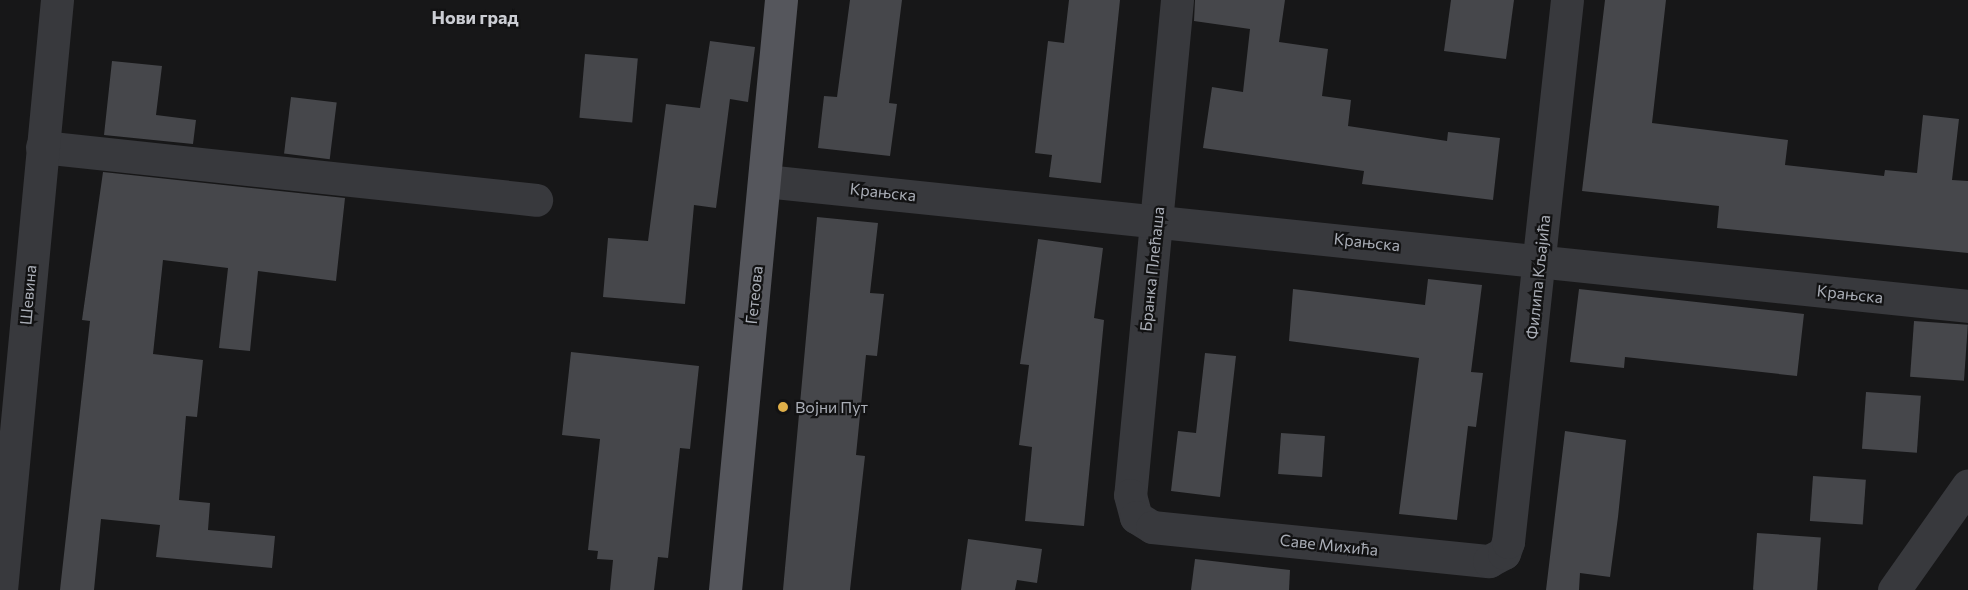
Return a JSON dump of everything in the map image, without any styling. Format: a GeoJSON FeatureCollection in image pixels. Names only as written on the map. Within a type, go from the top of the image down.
{"type":"FeatureCollection","features":[{"type":"Feature","properties":{"kind":"main road","name":"Гетеова"},"geometry":{"type":"LineString","coordinates":[[725,590],[782,0]]}},
{"type":"Feature","properties":{"kind":"street","name":"Шевина"},"geometry":{"type":"LineString","coordinates":[[1,590],[57,0]]}},
{"type":"Feature","properties":{"kind":"street","name":"Бранка Плећаша"},"geometry":{"type":"LineString","coordinates":[[1152,527],[1136,517],[1130,495],[1177,0]]}},
{"type":"Feature","properties":{"kind":"street","name":"Филипа Кљајића"},"geometry":{"type":"LineString","coordinates":[[1504,553],[1540,262],[1567,0]]}},
{"type":"Feature","properties":{"kind":"street"},"geometry":{"type":"LineString","coordinates":[[42,147],[536,200]]}},
{"type":"Feature","properties":{"kind":"street","name":"Крањска"},"geometry":{"type":"LineString","coordinates":[[765,181],[1157,219],[1540,262],[1968,306]]}},
{"type":"Feature","properties":{"kind":"street"},"geometry":{"type":"LineString","coordinates":[[1894,590],[1968,485]]}},
{"type":"Feature","properties":{"kind":"street","name":"Саве Михића"},"geometry":{"type":"LineString","coordinates":[[1152,527],[1489,561],[1504,553]]}},
{"type":"Feature","properties":{"kind":"building"},"geometry":{"type":"Polygon","coordinates":[[[850,0],[902,0],[889,103],[897,104],[890,156],[818,148],[824,96],[837,97],[850,0]]]}},
{"type":"Feature","properties":{"kind":"building"},"geometry":{"type":"Polygon","coordinates":[[[1069,0],[1120,0],[1101,183],[1049,177],[1052,155],[1035,153],[1048,41],[1064,43],[1069,0]]]}},
{"type":"Feature","properties":{"kind":"building"},"geometry":{"type":"Polygon","coordinates":[[[1195,0],[1285,0],[1279,42],[1328,49],[1322,96],[1351,100],[1348,126],[1447,141],[1448,132],[1500,138],[1493,200],[1362,184],[1364,171],[1203,148],[1212,87],[1243,92],[1250,29],[1194,21],[1195,0]]]}},
{"type":"Feature","properties":{"kind":"building"},"geometry":{"type":"Polygon","coordinates":[[[1451,0],[1514,0],[1506,59],[1444,51],[1451,0]]]}},
{"type":"Feature","properties":{"kind":"building"},"geometry":{"type":"Polygon","coordinates":[[[1605,0],[1666,0],[1652,123],[1788,140],[1785,165],[1884,176],[1885,170],[1917,173],[1923,115],[1959,119],[1952,180],[1968,181],[1968,253],[1717,228],[1719,206],[1582,191],[1605,0]]]}},
{"type":"Feature","properties":{"kind":"building"},"geometry":{"type":"Polygon","coordinates":[[[710,41],[755,47],[748,102],[730,99],[716,208],[694,205],[685,304],[603,297],[608,238],[648,241],[666,104],[700,108],[710,41]]]}},
{"type":"Feature","properties":{"kind":"building"},"geometry":{"type":"Polygon","coordinates":[[[585,54],[638,59],[632,122],[579,118],[585,54]]]}},
{"type":"Feature","properties":{"kind":"building"},"geometry":{"type":"Polygon","coordinates":[[[112,61],[162,66],[156,115],[196,120],[193,144],[104,135],[112,61]]]}},
{"type":"Feature","properties":{"kind":"building"},"geometry":{"type":"Polygon","coordinates":[[[291,97],[337,103],[330,159],[284,154],[291,97]]]}},
{"type":"Feature","properties":{"kind":"building"},"geometry":{"type":"Polygon","coordinates":[[[103,172],[345,198],[336,281],[258,271],[250,351],[219,348],[228,268],[163,260],[153,354],[203,360],[197,417],[186,416],[179,500],[210,503],[208,530],[275,536],[272,568],[156,557],[160,525],[101,519],[94,590],[60,590],[90,321],[82,320],[103,172]]]}},
{"type":"Feature","properties":{"kind":"building"},"geometry":{"type":"Polygon","coordinates":[[[817,217],[878,223],[870,293],[884,294],[877,356],[866,355],[856,455],[865,456],[850,590],[783,590],[817,217]]]}},
{"type":"Feature","properties":{"kind":"building"},"geometry":{"type":"Polygon","coordinates":[[[1038,239],[1103,248],[1094,318],[1104,320],[1084,526],[1025,521],[1032,447],[1019,445],[1029,365],[1020,364],[1038,239]]]}},
{"type":"Feature","properties":{"kind":"building"},"geometry":{"type":"Polygon","coordinates":[[[1428,279],[1482,285],[1471,372],[1483,373],[1476,427],[1468,426],[1457,520],[1399,514],[1419,358],[1289,341],[1293,289],[1425,305],[1428,279]]]}},
{"type":"Feature","properties":{"kind":"building"},"geometry":{"type":"Polygon","coordinates":[[[1579,289],[1804,314],[1797,376],[1625,357],[1624,368],[1570,362],[1579,289]]]}},
{"type":"Feature","properties":{"kind":"building"},"geometry":{"type":"Polygon","coordinates":[[[1914,321],[1968,325],[1964,381],[1910,377],[1914,321]]]}},
{"type":"Feature","properties":{"kind":"building"},"geometry":{"type":"Polygon","coordinates":[[[571,352],[699,366],[690,449],[680,448],[668,558],[658,557],[654,590],[610,590],[613,560],[597,559],[598,551],[588,550],[600,439],[562,435],[571,352]]]}},
{"type":"Feature","properties":{"kind":"building"},"geometry":{"type":"Polygon","coordinates":[[[1205,353],[1236,356],[1220,497],[1171,491],[1178,431],[1196,433],[1205,353]]]}},
{"type":"Feature","properties":{"kind":"building"},"geometry":{"type":"Polygon","coordinates":[[[1866,392],[1921,396],[1917,453],[1862,449],[1866,392]]]}},
{"type":"Feature","properties":{"kind":"building"},"geometry":{"type":"Polygon","coordinates":[[[1565,431],[1626,440],[1618,517],[1610,577],[1580,573],[1579,590],[1546,590],[1565,431]]]}},
{"type":"Feature","properties":{"kind":"building"},"geometry":{"type":"Polygon","coordinates":[[[1281,433],[1325,436],[1322,477],[1278,474],[1281,433]]]}},
{"type":"Feature","properties":{"kind":"building"},"geometry":{"type":"Polygon","coordinates":[[[1813,476],[1866,480],[1863,525],[1810,521],[1813,476]]]}},
{"type":"Feature","properties":{"kind":"building"},"geometry":{"type":"Polygon","coordinates":[[[1757,533],[1821,537],[1817,590],[1753,590],[1757,533]]]}},
{"type":"Feature","properties":{"kind":"building"},"geometry":{"type":"Polygon","coordinates":[[[968,539],[1042,549],[1037,583],[1017,580],[1015,590],[961,590],[968,539]]]}},
{"type":"Feature","properties":{"kind":"building"},"geometry":{"type":"Polygon","coordinates":[[[1195,559],[1290,570],[1289,590],[1191,590],[1195,559]]]}},
{"type":"Feature","properties":{"kind":"place","name":"Војни Пут"},"geometry":{"type":"Point","coordinates":[783,407]}},
{"type":"Feature","properties":{"kind":"district","name":"Нови град"},"geometry":{"type":"Point","coordinates":[475,17]}}]}
